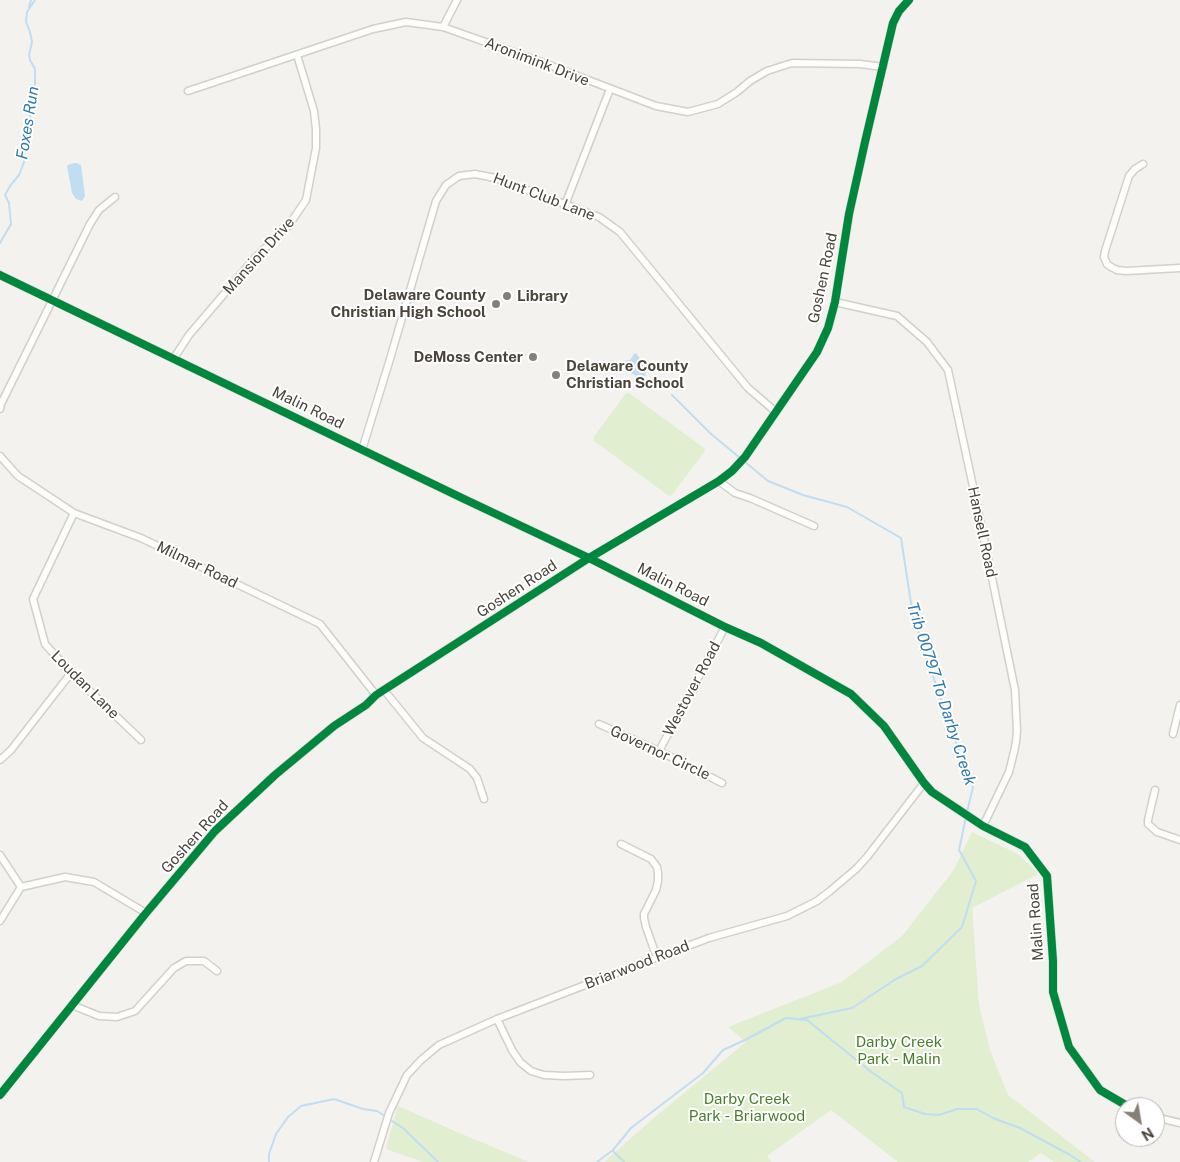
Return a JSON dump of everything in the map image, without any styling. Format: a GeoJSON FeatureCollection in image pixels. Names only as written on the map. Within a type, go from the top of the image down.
{"type":"FeatureCollection","features":[{"type":"Feature","properties":{"kind":"street"},"geometry":{"type":"LineString","coordinates":[[443,27],[457,0]]}},
{"type":"Feature","properties":{"kind":"street","name":"Goshen Road"},"geometry":{"type":"LineString","coordinates":[[0,1096],[146,913],[226,820],[275,775],[334,726],[376,695],[589,558],[719,481],[743,459],[817,352],[828,328],[835,302],[849,214],[882,67],[893,23],[908,0]]}},
{"type":"Feature","properties":{"kind":"street","name":"Aronimink Drive"},"geometry":{"type":"LineString","coordinates":[[188,91],[373,29],[406,22],[443,27],[656,106],[688,112],[718,104],[750,81],[768,71],[792,63],[860,64],[882,67]]}},
{"type":"Feature","properties":{"kind":"street","name":"Mansion Drive"},"geometry":{"type":"LineString","coordinates":[[174,358],[189,335],[254,259],[289,225],[306,200],[316,148],[316,129],[314,111],[297,55]]}},
{"type":"Feature","properties":{"kind":"street"},"geometry":{"type":"LineString","coordinates":[[565,205],[610,89]]}},
{"type":"Feature","properties":{"kind":"street"},"geometry":{"type":"LineString","coordinates":[[1143,164],[1129,176],[1104,251],[1106,264],[1117,270],[1126,271],[1180,268]]}},
{"type":"Feature","properties":{"kind":"street","name":"Hunt Club Lane"},"geometry":{"type":"LineString","coordinates":[[362,450],[436,201],[446,185],[459,176],[475,174],[495,178],[599,217],[620,232],[748,388],[776,412]]}},
{"type":"Feature","properties":{"kind":"street"},"geometry":{"type":"LineString","coordinates":[[0,409],[90,224],[99,210],[116,197]]}},
{"type":"Feature","properties":{"kind":"street","name":"Malin Road"},"geometry":{"type":"LineString","coordinates":[[0,275],[589,558],[725,627],[761,643],[851,694],[884,726],[932,792],[983,826],[1025,847],[1047,876],[1053,961],[1053,992],[1069,1047],[1100,1090],[1115,1099]]}},
{"type":"Feature","properties":{"kind":"street","name":"Hansell Road"},"geometry":{"type":"LineString","coordinates":[[835,302],[897,316],[927,342],[948,370],[1015,690],[1017,731],[1014,752],[1009,772],[983,826]]}},
{"type":"Feature","properties":{"kind":"street","name":"Milmar Road"},"geometry":{"type":"LineString","coordinates":[[0,456],[18,476],[74,514],[141,538],[320,624],[376,695]]}},
{"type":"Feature","properties":{"kind":"street"},"geometry":{"type":"LineString","coordinates":[[719,481],[735,493],[814,526]]}},
{"type":"Feature","properties":{"kind":"street","name":"Loudan Lane"},"geometry":{"type":"LineString","coordinates":[[74,514],[33,599],[45,644],[71,673],[141,740]]}},
{"type":"Feature","properties":{"kind":"street","name":"Westover Road"},"geometry":{"type":"LineString","coordinates":[[659,751],[725,627]]}},
{"type":"Feature","properties":{"kind":"street"},"geometry":{"type":"LineString","coordinates":[[0,760],[11,750],[71,673]]}},
{"type":"Feature","properties":{"kind":"street"},"geometry":{"type":"LineString","coordinates":[[384,690],[423,738],[470,769],[477,778],[484,800]]}},
{"type":"Feature","properties":{"kind":"street"},"geometry":{"type":"LineString","coordinates":[[1173,734],[1180,705]]}},
{"type":"Feature","properties":{"kind":"street","name":"Governor Circle"},"geometry":{"type":"LineString","coordinates":[[599,724],[659,751],[722,783]]}},
{"type":"Feature","properties":{"kind":"street","name":"Briarwood Road"},"geometry":{"type":"LineString","coordinates":[[374,1162],[389,1113],[407,1075],[439,1045],[497,1019],[708,938],[787,916],[817,901],[867,857],[924,783]]}},
{"type":"Feature","properties":{"kind":"street"},"geometry":{"type":"LineString","coordinates":[[1156,790],[1148,824],[1157,832],[1180,840]]}},
{"type":"Feature","properties":{"kind":"street"},"geometry":{"type":"LineString","coordinates":[[621,844],[651,859],[658,873],[656,890],[644,914],[646,927],[657,958]]}},
{"type":"Feature","properties":{"kind":"street"},"geometry":{"type":"LineString","coordinates":[[0,855],[21,887]]}},
{"type":"Feature","properties":{"kind":"street"},"geometry":{"type":"LineString","coordinates":[[0,921],[21,887],[65,877],[94,882],[146,913]]}},
{"type":"Feature","properties":{"kind":"street"},"geometry":{"type":"LineString","coordinates":[[72,1005],[98,1016],[117,1018],[135,1011],[174,968],[186,961],[204,962],[217,971]]}},
{"type":"Feature","properties":{"kind":"street"},"geometry":{"type":"LineString","coordinates":[[497,1019],[512,1050],[520,1062],[531,1071],[544,1075],[590,1074]]}},
{"type":"Feature","properties":{"kind":"street"},"geometry":{"type":"LineString","coordinates":[[1165,1120],[1180,1122]]}},
{"type":"Feature","properties":{"kind":"green space"},"geometry":{"type":"Polygon","coordinates":[[[626,393],[629,393],[704,448],[705,451],[671,496],[594,441],[593,438],[626,393]]]}},
{"type":"Feature","properties":{"kind":"green space","name":"Darby Creek Park - Malin"},"geometry":{"type":"Polygon","coordinates":[[[972,832],[1016,853],[1038,874],[972,908],[979,1005],[990,1050],[1008,1095],[1095,1162],[1054,1162],[1041,1153],[1028,1162],[898,1162],[831,1110],[767,1156],[771,1162],[604,1162],[656,1116],[746,1042],[728,1027],[842,982],[902,936],[953,871],[972,832]]]}},
{"type":"Feature","properties":{"kind":"green space"},"geometry":{"type":"Polygon","coordinates":[[[398,1106],[529,1162],[423,1162],[386,1149],[398,1106]]]}},
{"type":"Feature","properties":{"kind":"water"},"geometry":{"type":"Polygon","coordinates":[[[76,163],[81,165],[85,196],[82,201],[76,199],[72,193],[67,166],[76,163]]]}},
{"type":"Feature","properties":{"kind":"water"},"geometry":{"type":"Polygon","coordinates":[[[636,353],[645,366],[645,377],[642,379],[624,369],[621,364],[623,361],[630,360],[636,353]]]}},
{"type":"Feature","properties":{"kind":"waterway","name":"Foxes Run"},"geometry":{"type":"LineString","coordinates":[[29,7],[31,0]]}},
{"type":"Feature","properties":{"kind":"waterway","name":"Foxes Run"},"geometry":{"type":"LineString","coordinates":[[0,243],[11,224],[9,203],[5,195],[19,175],[24,162],[26,137],[35,91],[35,69],[29,55],[32,42],[26,22],[27,12],[35,0]]}},
{"type":"Feature","properties":{"kind":"waterway","name":"Trib 00797 To Darby Creek"},"geometry":{"type":"LineString","coordinates":[[672,395],[710,433],[740,458]]}},
{"type":"Feature","properties":{"kind":"waterway","name":"Trib 00797 To Darby Creek"},"geometry":{"type":"LineString","coordinates":[[744,461],[768,481],[803,495],[847,507],[901,538],[913,616],[948,721],[973,787],[967,812]]}},
{"type":"Feature","properties":{"kind":"waterway","name":"Trib 00797 To Darby Creek"},"geometry":{"type":"LineString","coordinates":[[800,1019],[852,1008],[896,979],[922,966],[962,927],[976,881],[959,850],[966,817]]}},
{"type":"Feature","properties":{"kind":"waterway"},"geometry":{"type":"LineString","coordinates":[[597,1162],[613,1150],[631,1128],[703,1073],[723,1050],[786,1018],[807,1020],[870,1071],[902,1093],[904,1107],[925,1114],[939,1115],[957,1109],[977,1109],[993,1118],[1020,1128],[1081,1162]]}},
{"type":"Feature","properties":{"kind":"waterway"},"geometry":{"type":"LineString","coordinates":[[269,1162],[269,1154],[276,1134],[288,1117],[301,1106],[334,1099],[363,1109],[377,1111],[385,1116]]}},
{"type":"Feature","properties":{"kind":"waterway"},"geometry":{"type":"LineString","coordinates":[[389,1119],[403,1128],[438,1162]]}},
{"type":"Feature","properties":{"kind":"waterway"},"geometry":{"type":"LineString","coordinates":[[613,1151],[624,1162]]}},
{"type":"Feature","properties":{"kind":"cycle path"},"geometry":{"type":"LineString","coordinates":[[0,1095],[146,913],[215,831],[275,775],[334,726],[366,705],[376,695],[589,558],[719,481],[745,457],[817,352],[828,328],[835,302],[849,214],[893,23],[899,11],[909,0]]}},
{"type":"Feature","properties":{"kind":"cycle path"},"geometry":{"type":"LineString","coordinates":[[0,275],[589,558],[725,627],[761,643],[851,694],[884,726],[932,792],[983,826],[1025,847],[1047,876],[1053,961],[1053,992],[1069,1047],[1100,1090],[1115,1099]]}},
{"type":"Feature","properties":{"kind":"place","name":"Library"},"geometry":{"type":"Point","coordinates":[507,296]}},
{"type":"Feature","properties":{"kind":"place","name":"Delaware County Christian High School"},"geometry":{"type":"Point","coordinates":[496,304]}},
{"type":"Feature","properties":{"kind":"place","name":"DeMoss Center"},"geometry":{"type":"Point","coordinates":[533,357]}},
{"type":"Feature","properties":{"kind":"place","name":"Delaware County Christian School"},"geometry":{"type":"Point","coordinates":[556,375]}},
{"type":"Feature","properties":{"kind":"park label","name":"Darby Creek Park - Briarwood"},"geometry":{"type":"Point","coordinates":[747,1108]}}]}
